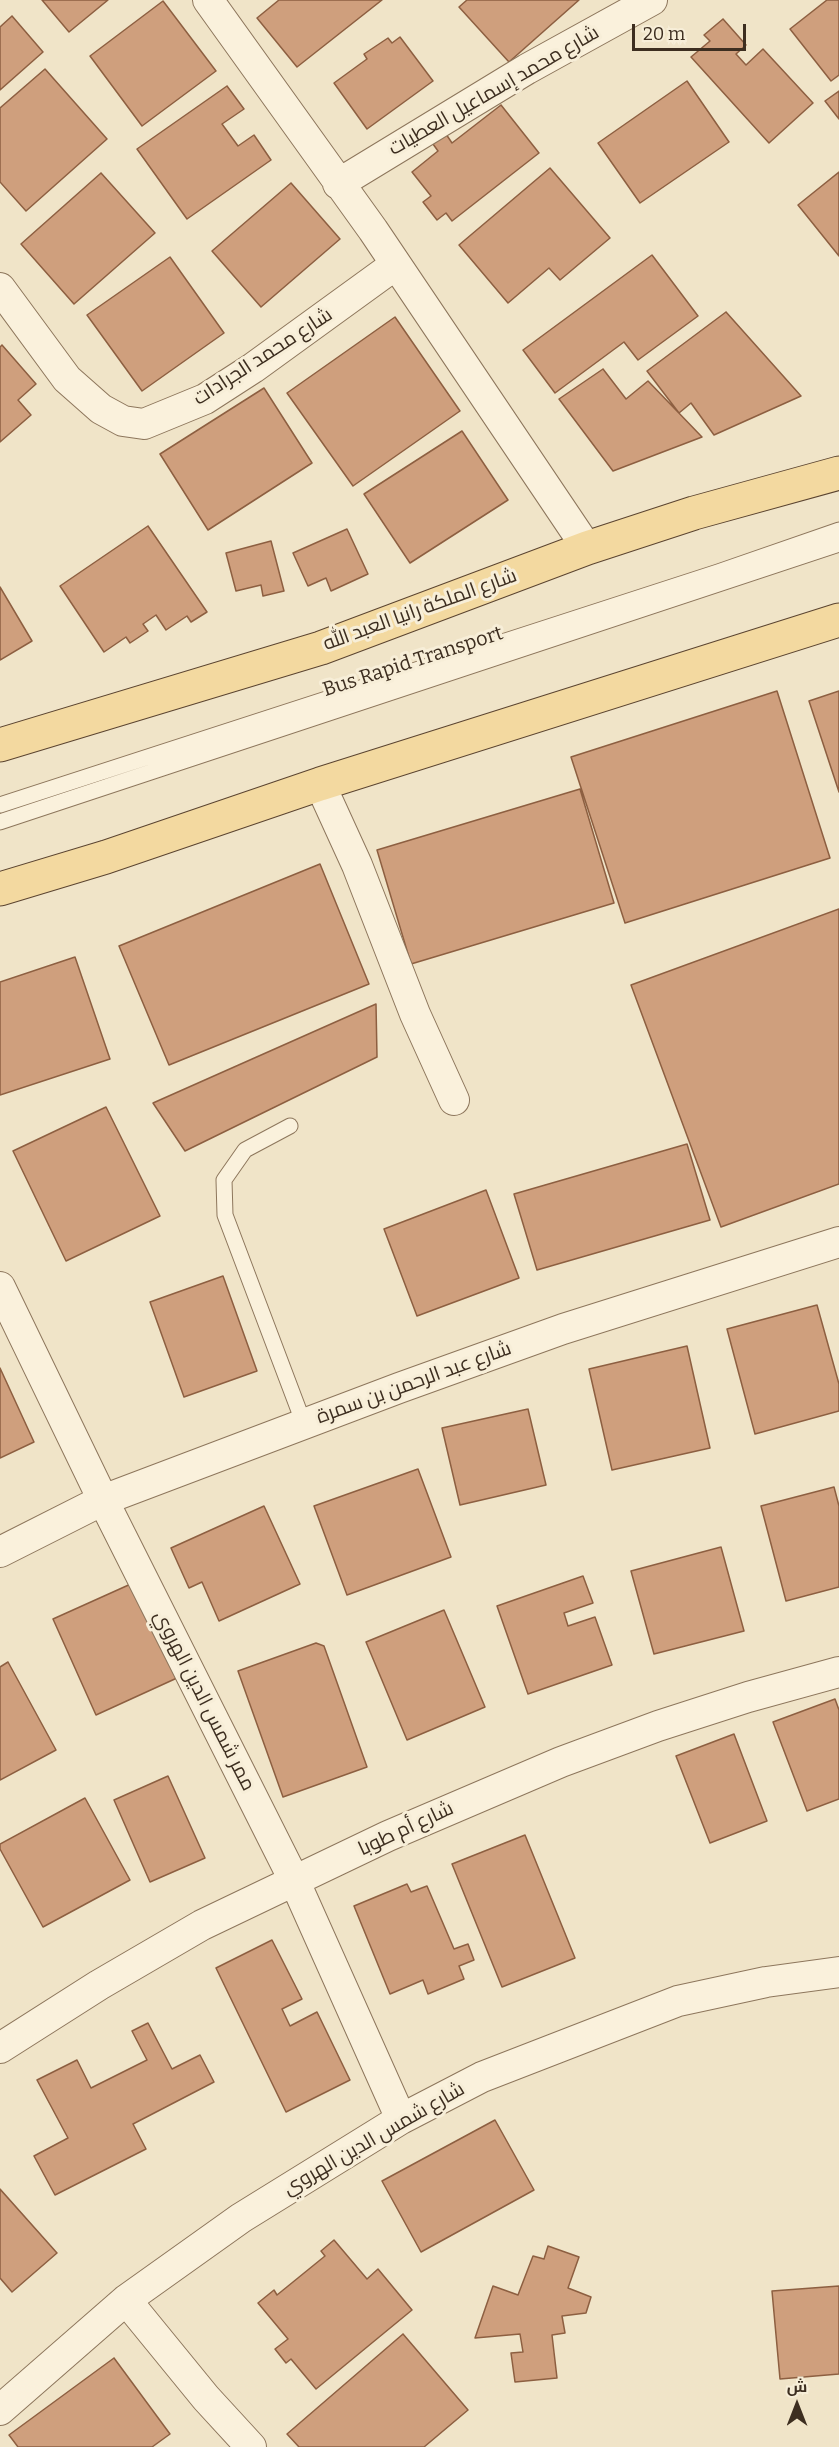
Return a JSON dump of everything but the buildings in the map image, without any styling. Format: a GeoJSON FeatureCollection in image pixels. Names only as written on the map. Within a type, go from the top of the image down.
{"type":"FeatureCollection","features":[{"type":"Feature","properties":{"kind":"main road","name":"شارع الملكة رانيا العبد الله"},"geometry":{"type":"LineString","coordinates":[[0,745],[321,648],[587,548],[694,513],[839,473]]}},
{"type":"Feature","properties":{"kind":"main road"},"geometry":{"type":"LineString","coordinates":[[0,889],[320,784],[839,620]]}},
{"type":"Feature","properties":{"kind":"street"},"geometry":{"type":"LineString","coordinates":[[208,0],[372,230],[587,548]]}},
{"type":"Feature","properties":{"kind":"street","name":"شارع محمد إسماعيل العطيات"},"geometry":{"type":"LineString","coordinates":[[338,184],[527,69],[652,0]]}},
{"type":"Feature","properties":{"kind":"street","name":"شارع محمد الجرادات"},"geometry":{"type":"LineString","coordinates":[[0,288],[67,379],[101,409],[123,421],[144,424],[205,399],[253,368],[395,265]]}},
{"type":"Feature","properties":{"kind":"street"},"geometry":{"type":"LineString","coordinates":[[320,784],[357,865],[415,1014],[454,1100]]}},
{"type":"Feature","properties":{"kind":"street","name":"شارع عبد الرحمن بن سمرة"},"geometry":{"type":"LineString","coordinates":[[0,1552],[103,1500],[304,1424],[563,1329],[839,1242]]}},
{"type":"Feature","properties":{"kind":"street","name":"ممر شمس الدين الهروي"},"geometry":{"type":"LineString","coordinates":[[0,1287],[103,1500],[295,1882],[401,2118]]}},
{"type":"Feature","properties":{"kind":"street","name":"شارع أم طوبا"},"geometry":{"type":"LineString","coordinates":[[0,2048],[99,1985],[202,1925],[388,1836],[561,1762],[658,1726],[748,1697],[839,1672]]}},
{"type":"Feature","properties":{"kind":"street","name":"شارع شمس الدين الهروي"},"geometry":{"type":"LineString","coordinates":[[0,2410],[126,2300],[241,2218],[401,2118],[482,2077],[678,2001],[766,1982],[839,1972]]}},
{"type":"Feature","properties":{"kind":"street"},"geometry":{"type":"LineString","coordinates":[[126,2300],[206,2398],[251,2447]]}},
{"type":"Feature","properties":{"kind":"lane","name":"Bus Rapid Transport"},"geometry":{"type":"LineString","coordinates":[[0,805],[718,572],[839,530]]}},
{"type":"Feature","properties":{"kind":"lane","name":"Bus Rapid Transport"},"geometry":{"type":"LineString","coordinates":[[0,822],[839,544]]}},
{"type":"Feature","properties":{"kind":"lane"},"geometry":{"type":"LineString","coordinates":[[290,1126],[245,1150],[224,1180],[225,1215],[304,1424]]}}]}
